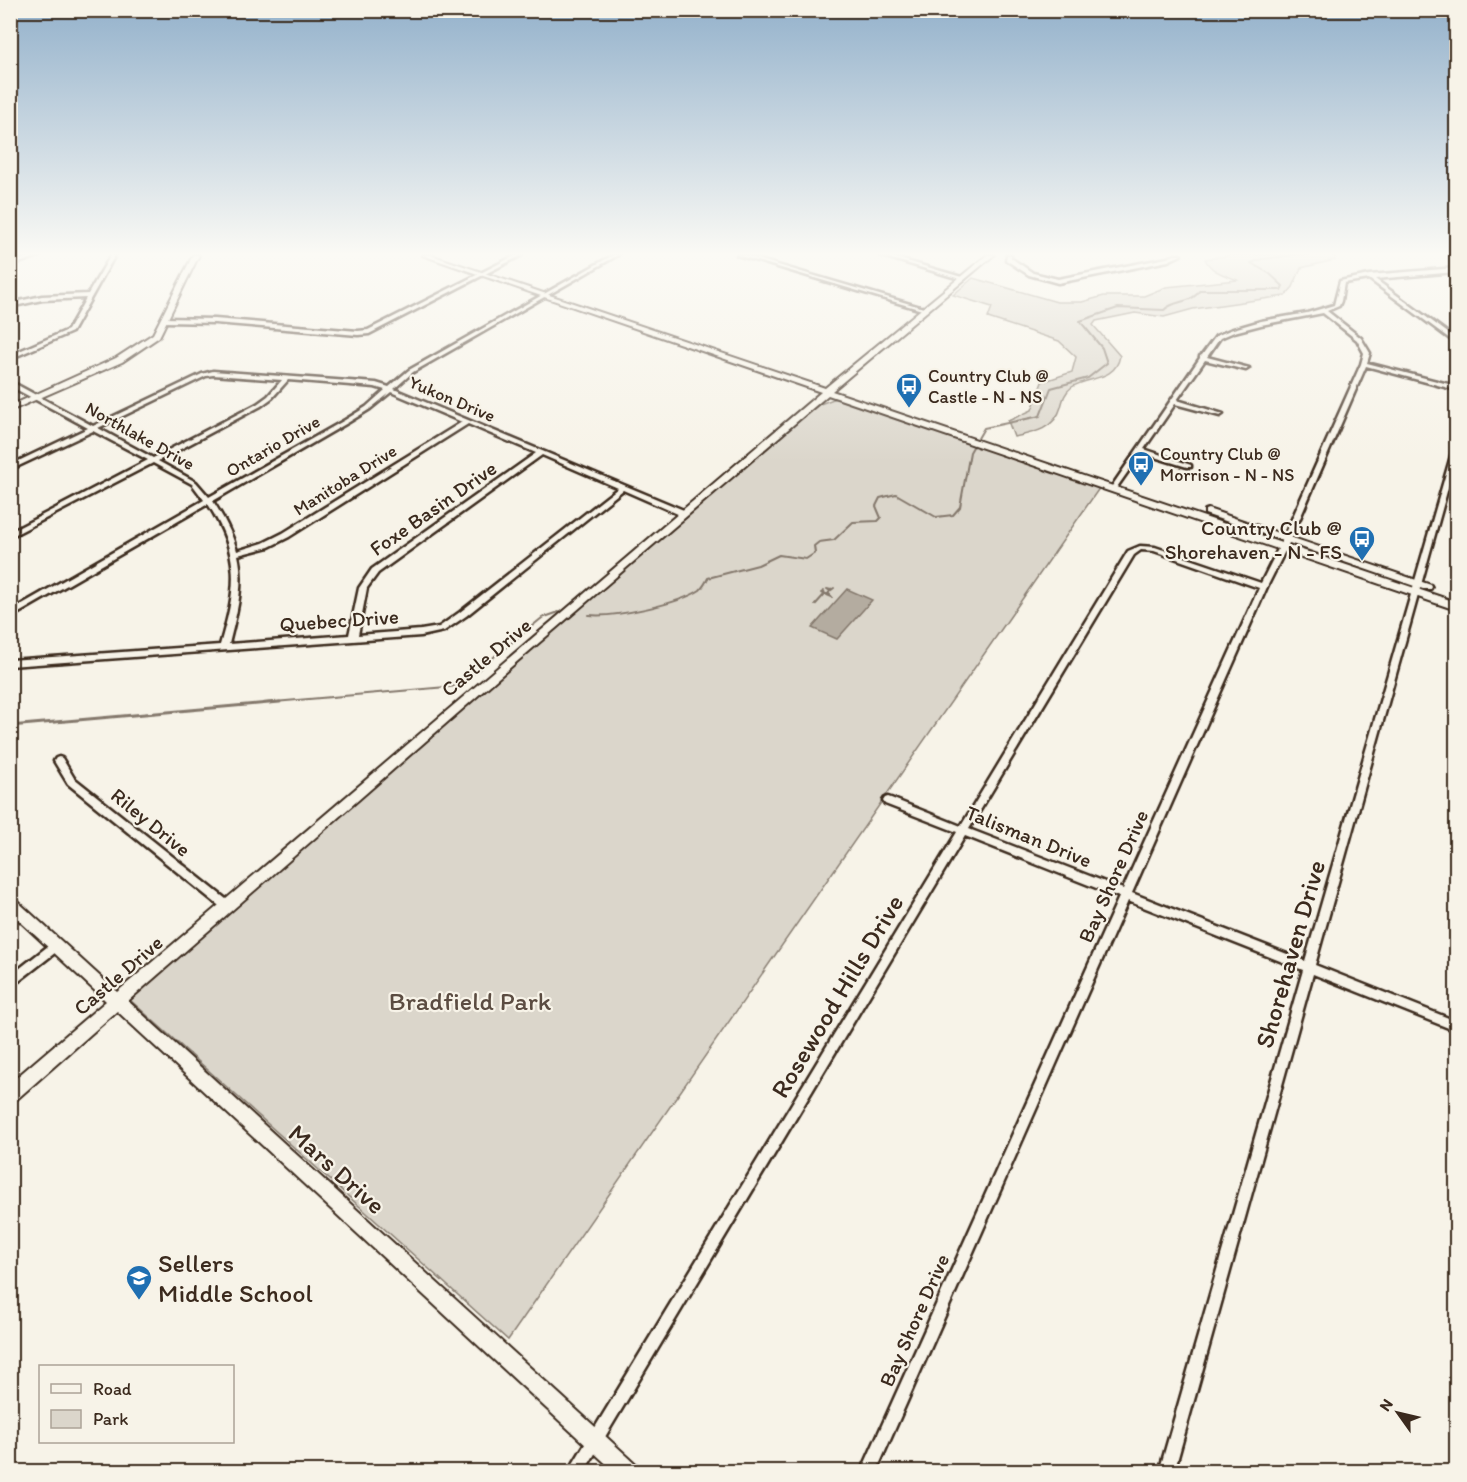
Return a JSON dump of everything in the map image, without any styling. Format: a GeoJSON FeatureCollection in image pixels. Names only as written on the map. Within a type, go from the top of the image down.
{"type":"FeatureCollection","features":[{"type":"Feature","properties":{"kind":"main road"},"geometry":{"type":"LineString","coordinates":[[10,409],[119,360],[156,335],[163,324]]}},
{"type":"Feature","properties":{"kind":"main road"},"geometry":{"type":"LineString","coordinates":[[638,324],[1418,588],[1456,597]]}},
{"type":"Feature","properties":{"kind":"main road","name":"Castle Drive"},"geometry":{"type":"LineString","coordinates":[[10,1094],[683,513],[906,324]]}},
{"type":"Feature","properties":{"kind":"main road"},"geometry":{"type":"LineString","coordinates":[[1418,588],[1456,606]]}},
{"type":"Feature","properties":{"kind":"main road","name":"Mars Drive"},"geometry":{"type":"LineString","coordinates":[[10,903],[630,1472]]}},
{"type":"Feature","properties":{"kind":"street"},"geometry":{"type":"LineString","coordinates":[[10,357],[69,331],[73,324]]}},
{"type":"Feature","properties":{"kind":"street"},"geometry":{"type":"LineString","coordinates":[[254,324],[369,332],[385,324]]}},
{"type":"Feature","properties":{"kind":"street","name":"Ontario Drive"},"geometry":{"type":"LineString","coordinates":[[10,615],[347,421],[368,408],[411,371],[495,324]]}},
{"type":"Feature","properties":{"kind":"street"},"geometry":{"type":"LineString","coordinates":[[1115,485],[1202,357],[1220,335],[1258,324]]}},
{"type":"Feature","properties":{"kind":"street"},"geometry":{"type":"LineString","coordinates":[[1340,324],[1359,339],[1367,353],[1364,364],[1456,388]]}},
{"type":"Feature","properties":{"kind":"street"},"geometry":{"type":"LineString","coordinates":[[1434,324],[1456,340]]}},
{"type":"Feature","properties":{"kind":"street"},"geometry":{"type":"LineString","coordinates":[[1202,357],[1246,368]]}},
{"type":"Feature","properties":{"kind":"street","name":"Bay Shore Drive"},"geometry":{"type":"LineString","coordinates":[[868,1472],[1364,364]]}},
{"type":"Feature","properties":{"kind":"street","name":"Yukon Drive"},"geometry":{"type":"LineString","coordinates":[[10,468],[195,378],[213,373],[376,385],[390,389],[683,513]]}},
{"type":"Feature","properties":{"kind":"street"},"geometry":{"type":"LineString","coordinates":[[10,535],[259,405],[270,397],[287,378]]}},
{"type":"Feature","properties":{"kind":"street","name":"Northlake Drive"},"geometry":{"type":"LineString","coordinates":[[10,383],[194,483],[209,500],[227,530],[238,572],[236,609],[224,646]]}},
{"type":"Feature","properties":{"kind":"street"},"geometry":{"type":"LineString","coordinates":[[1173,400],[1220,414]]}},
{"type":"Feature","properties":{"kind":"street","name":"Manitoba Drive"},"geometry":{"type":"LineString","coordinates":[[234,554],[266,545],[286,535],[468,421]]}},
{"type":"Feature","properties":{"kind":"street","name":"Shorehaven Drive"},"geometry":{"type":"LineString","coordinates":[[1166,1472],[1456,449]]}},
{"type":"Feature","properties":{"kind":"street"},"geometry":{"type":"LineString","coordinates":[[1140,450],[1189,466]]}},
{"type":"Feature","properties":{"kind":"street","name":"Foxe Basin Drive"},"geometry":{"type":"LineString","coordinates":[[353,638],[363,588],[375,571],[541,453]]}},
{"type":"Feature","properties":{"kind":"street","name":"Quebec Drive"},"geometry":{"type":"LineString","coordinates":[[10,663],[421,633],[441,629],[622,488]]}},
{"type":"Feature","properties":{"kind":"street","name":"Rosewood Hills Drive"},"geometry":{"type":"LineString","coordinates":[[575,1472],[1131,553],[1140,548],[1155,549],[1263,587]]}},
{"type":"Feature","properties":{"kind":"street","name":"Riley Drive"},"geometry":{"type":"LineString","coordinates":[[59,761],[71,781],[227,906]]}},
{"type":"Feature","properties":{"kind":"street","name":"Talisman Drive"},"geometry":{"type":"LineString","coordinates":[[888,801],[1456,1026]]}},
{"type":"Feature","properties":{"kind":"street"},"geometry":{"type":"LineString","coordinates":[[10,983],[57,946]]}},
{"type":"Feature","properties":{"kind":"green space"},"geometry":{"type":"Polygon","coordinates":[[[1007,324],[1094,324],[1120,356],[1113,370],[1107,374],[1070,389],[1058,414],[1049,425],[1036,432],[1014,437],[1008,421],[1032,410],[1042,382],[1072,372],[1076,357],[1059,341],[1007,324]]]}},
{"type":"Feature","properties":{"kind":"green space","name":"Bradfield Park"},"geometry":{"type":"Polygon","coordinates":[[[836,398],[1100,487],[508,1340],[129,999],[439,728],[783,433],[820,404],[836,398]]]}},
{"type":"Feature","properties":{"kind":"shaded area"},"geometry":{"type":"Polygon","coordinates":[[[847,589],[872,600],[837,639],[812,628],[847,589]]]}},
{"type":"Feature","properties":{"kind":"waterway"},"geometry":{"type":"LineString","coordinates":[[589,615],[629,612],[662,605],[700,590],[708,578],[758,565],[779,555],[806,559],[815,553],[814,546],[819,542],[834,540],[853,522],[878,521],[881,518],[876,506],[880,498],[896,494],[936,517],[953,515],[960,507],[970,452],[984,428],[1040,416],[1051,388],[1088,378],[1107,363],[1102,348],[1083,324]]}},
{"type":"Feature","properties":{"kind":"waterway"},"geometry":{"type":"LineString","coordinates":[[830,591],[834,588]]}},
{"type":"Feature","properties":{"kind":"waterway"},"geometry":{"type":"LineString","coordinates":[[827,589],[831,590],[830,591],[830,591],[827,589]]}},
{"type":"Feature","properties":{"kind":"waterway"},"geometry":{"type":"LineString","coordinates":[[824,591],[825,594],[821,593],[824,591]]}},
{"type":"Feature","properties":{"kind":"waterway"},"geometry":{"type":"LineString","coordinates":[[828,594],[830,591]]}},
{"type":"Feature","properties":{"kind":"waterway"},"geometry":{"type":"LineString","coordinates":[[828,594],[829,594],[832,597],[827,595],[828,594]]}},
{"type":"Feature","properties":{"kind":"waterway"},"geometry":{"type":"LineString","coordinates":[[815,605],[824,595]]}},
{"type":"Feature","properties":{"kind":"waterway"},"geometry":{"type":"LineString","coordinates":[[263,703],[458,686],[542,618],[559,612]]}},
{"type":"Feature","properties":{"kind":"waterway"},"geometry":{"type":"LineString","coordinates":[[10,726],[280,702]]}},
{"type":"Feature","properties":{"kind":"place","name":"Country Club @ Castle - N - NS"},"geometry":{"type":"Point","coordinates":[909,409]}},
{"type":"Feature","properties":{"kind":"place","name":"Country Club @ Morrison - N - NS"},"geometry":{"type":"Point","coordinates":[1141,487]}},
{"type":"Feature","properties":{"kind":"place","name":"Country Club @ Shorehaven - N - FS"},"geometry":{"type":"Point","coordinates":[1362,562]}},
{"type":"Feature","properties":{"kind":"place","name":"Sellers Middle School"},"geometry":{"type":"Point","coordinates":[139,1301]}}]}
